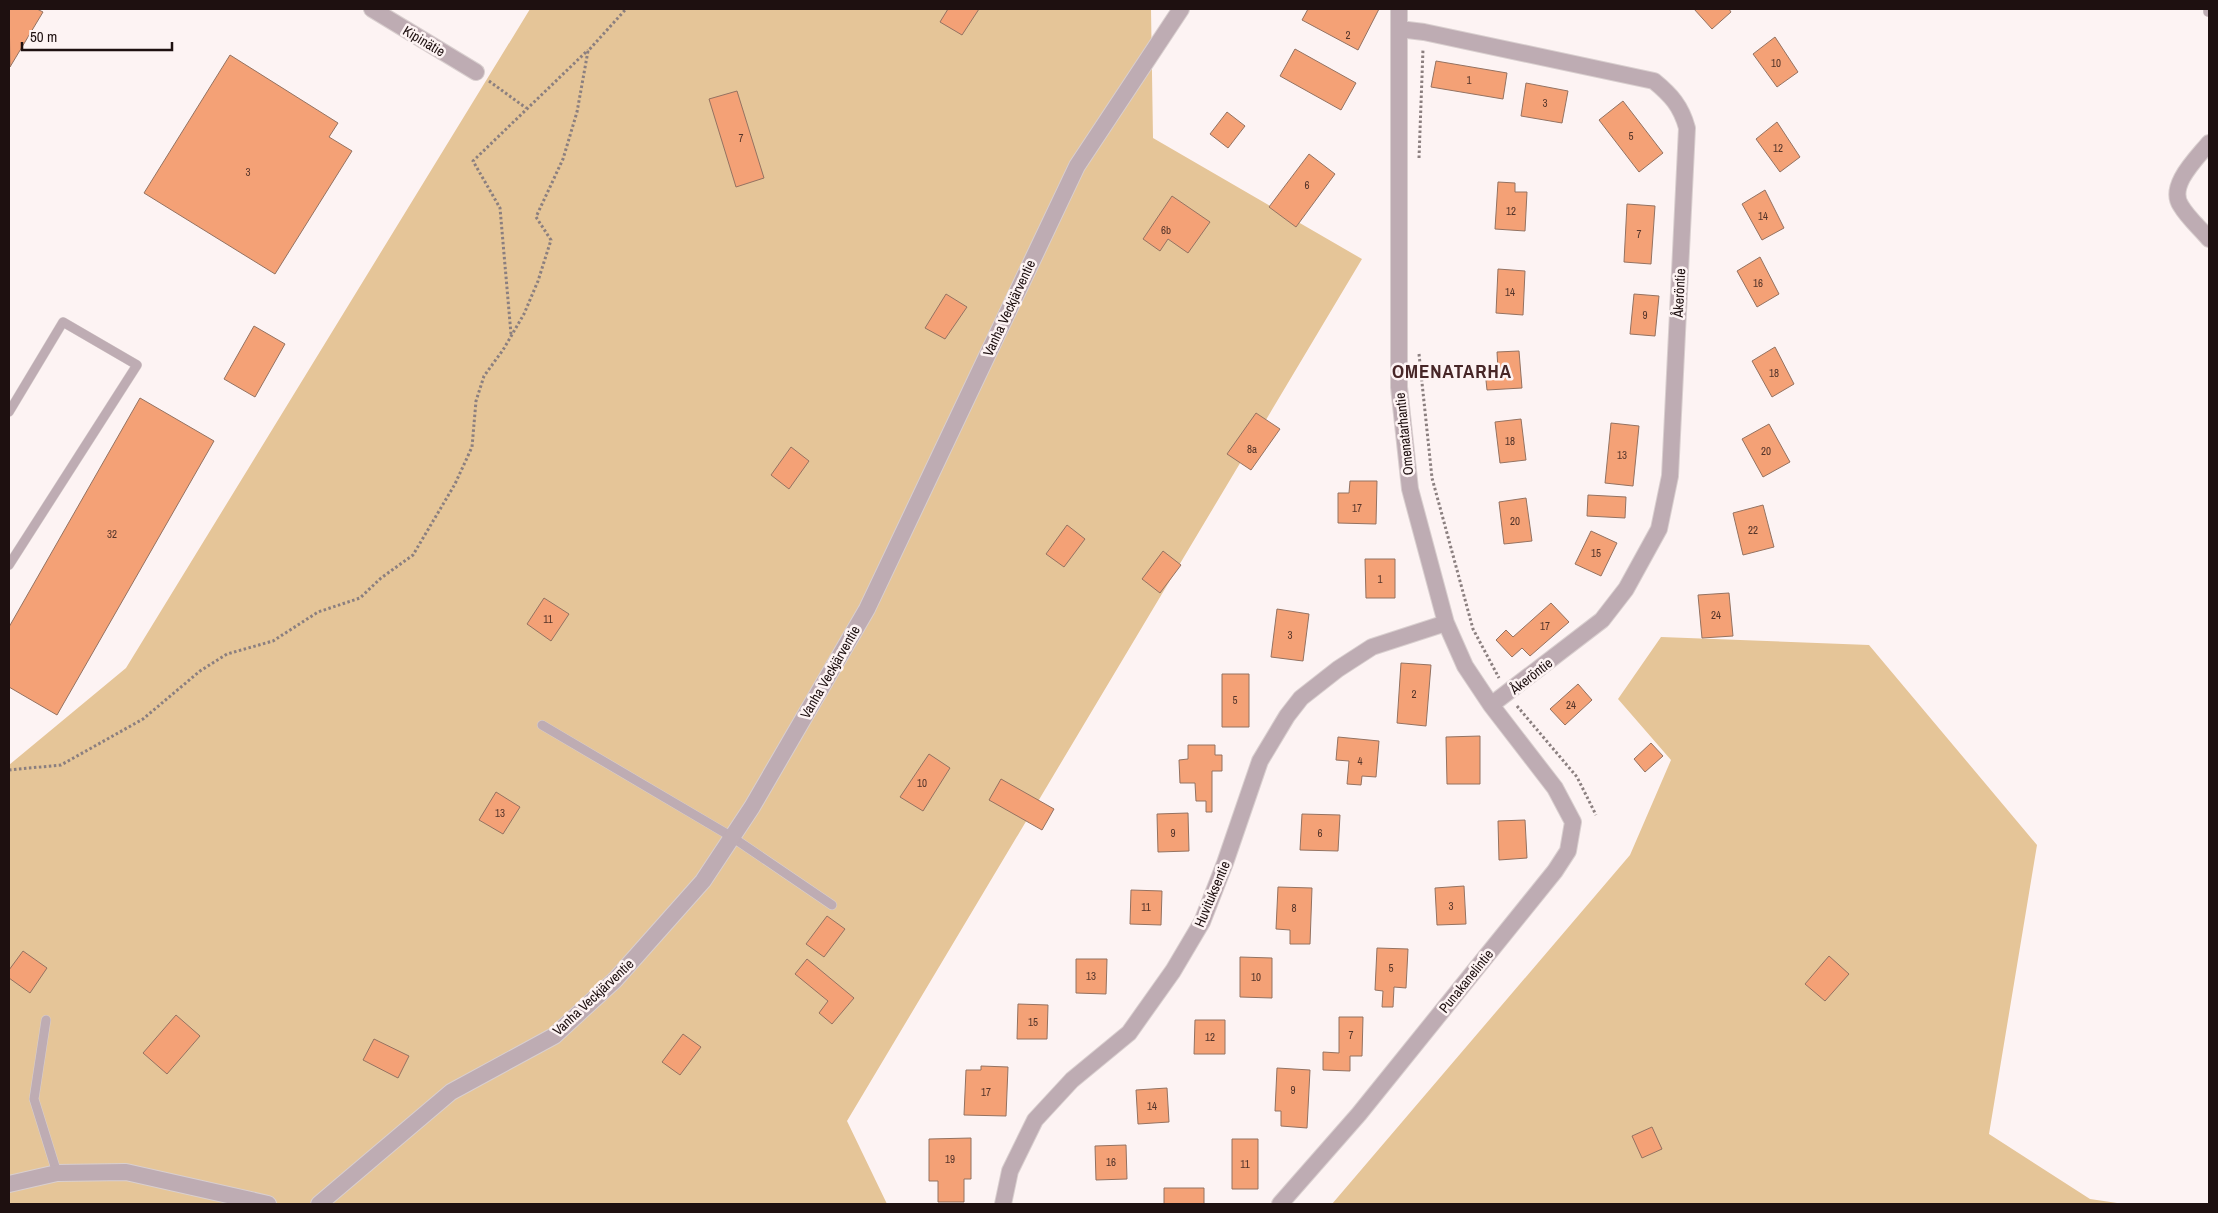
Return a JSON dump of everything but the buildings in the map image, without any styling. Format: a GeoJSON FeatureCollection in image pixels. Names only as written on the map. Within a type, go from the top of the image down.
{"type":"FeatureCollection","features":[{"type":"Feature","properties":{"kind":"street","name":"Kipinätie"},"geometry":{"type":"LineString","coordinates":[[372,9],[476,72]]}},
{"type":"Feature","properties":{"kind":"street","name":"Vanha Veckjärventie"},"geometry":{"type":"LineString","coordinates":[[319,1204],[452,1092],[554,1036],[615,980],[703,881],[752,807],[867,609],[1077,166],[1181,9]]}},
{"type":"Feature","properties":{"kind":"street","name":"Omenatarhantie"},"geometry":{"type":"LineString","coordinates":[[1399,9],[1399,387],[1410,489],[1446,623],[1466,666],[1491,705],[1520,743]]}},
{"type":"Feature","properties":{"kind":"street","name":"Åkeröntie"},"geometry":{"type":"LineString","coordinates":[[1399,30],[1424,32],[1654,81],[1673,97],[1682,110],[1687,128],[1670,476],[1658,529],[1626,589],[1602,620],[1508,694],[1491,705]]}},
{"type":"Feature","properties":{"kind":"street"},"geometry":{"type":"LineString","coordinates":[[2209,143],[2182,179],[2177,193],[2180,205],[2209,239]]}},
{"type":"Feature","properties":{"kind":"street","name":"Huvituksentie"},"geometry":{"type":"LineString","coordinates":[[1004,1204],[1010,1171],[1035,1120],[1072,1080],[1129,1033],[1173,971],[1197,930],[1225,864],[1260,761],[1286,716],[1301,698],[1338,669],[1372,647],[1446,623]]}},
{"type":"Feature","properties":{"kind":"street","name":"Punakanelintie"},"geometry":{"type":"LineString","coordinates":[[1280,1204],[1365,1106],[1555,871],[1568,851],[1573,822],[1555,788],[1520,743]]}},
{"type":"Feature","properties":{"kind":"street"},"geometry":{"type":"LineString","coordinates":[[9,1184],[57,1173],[126,1172],[268,1204]]}},
{"type":"Feature","properties":{"kind":"lane"},"geometry":{"type":"LineString","coordinates":[[9,412],[63,322],[137,366],[9,565]]}},
{"type":"Feature","properties":{"kind":"lane"},"geometry":{"type":"LineString","coordinates":[[542,725],[732,837],[832,905]]}},
{"type":"Feature","properties":{"kind":"lane"},"geometry":{"type":"LineString","coordinates":[[46,1020],[34,1099],[57,1173]]}},
{"type":"Feature","properties":{"kind":"path"},"geometry":{"type":"LineString","coordinates":[[9,770],[61,765],[143,719],[200,671],[227,654],[273,641],[318,612],[360,598],[381,578],[414,554],[456,484],[472,447],[476,401],[484,376],[524,314],[538,281],[551,240],[536,217],[563,159],[577,112],[588,51],[626,9]]}},
{"type":"Feature","properties":{"kind":"path"},"geometry":{"type":"LineString","coordinates":[[1419,167],[1424,32]]}},
{"type":"Feature","properties":{"kind":"path"},"geometry":{"type":"LineString","coordinates":[[511,335],[500,208],[472,161],[592,46]]}},
{"type":"Feature","properties":{"kind":"path"},"geometry":{"type":"LineString","coordinates":[[476,72],[526,108]]}},
{"type":"Feature","properties":{"kind":"path"},"geometry":{"type":"LineString","coordinates":[[1418,351],[1432,478],[1473,630],[1508,694],[1577,777],[1596,815]]}},
{"type":"Feature","properties":{"kind":"shaded area"},"geometry":{"type":"Polygon","coordinates":[[[530,9],[1151,9],[1153,138],[1362,259],[847,1121],[887,1204],[9,1204],[9,765],[126,668],[530,9]]]}},
{"type":"Feature","properties":{"kind":"shaded area"},"geometry":{"type":"Polygon","coordinates":[[[1661,637],[1869,645],[2037,845],[1989,1134],[2090,1199],[2124,1204],[1332,1204],[1630,855],[1671,760],[1618,699],[1661,637]]]}},
{"type":"Feature","properties":{"kind":"district","name":"OMENATARHA"},"geometry":{"type":"Point","coordinates":[1452,371]}}]}
